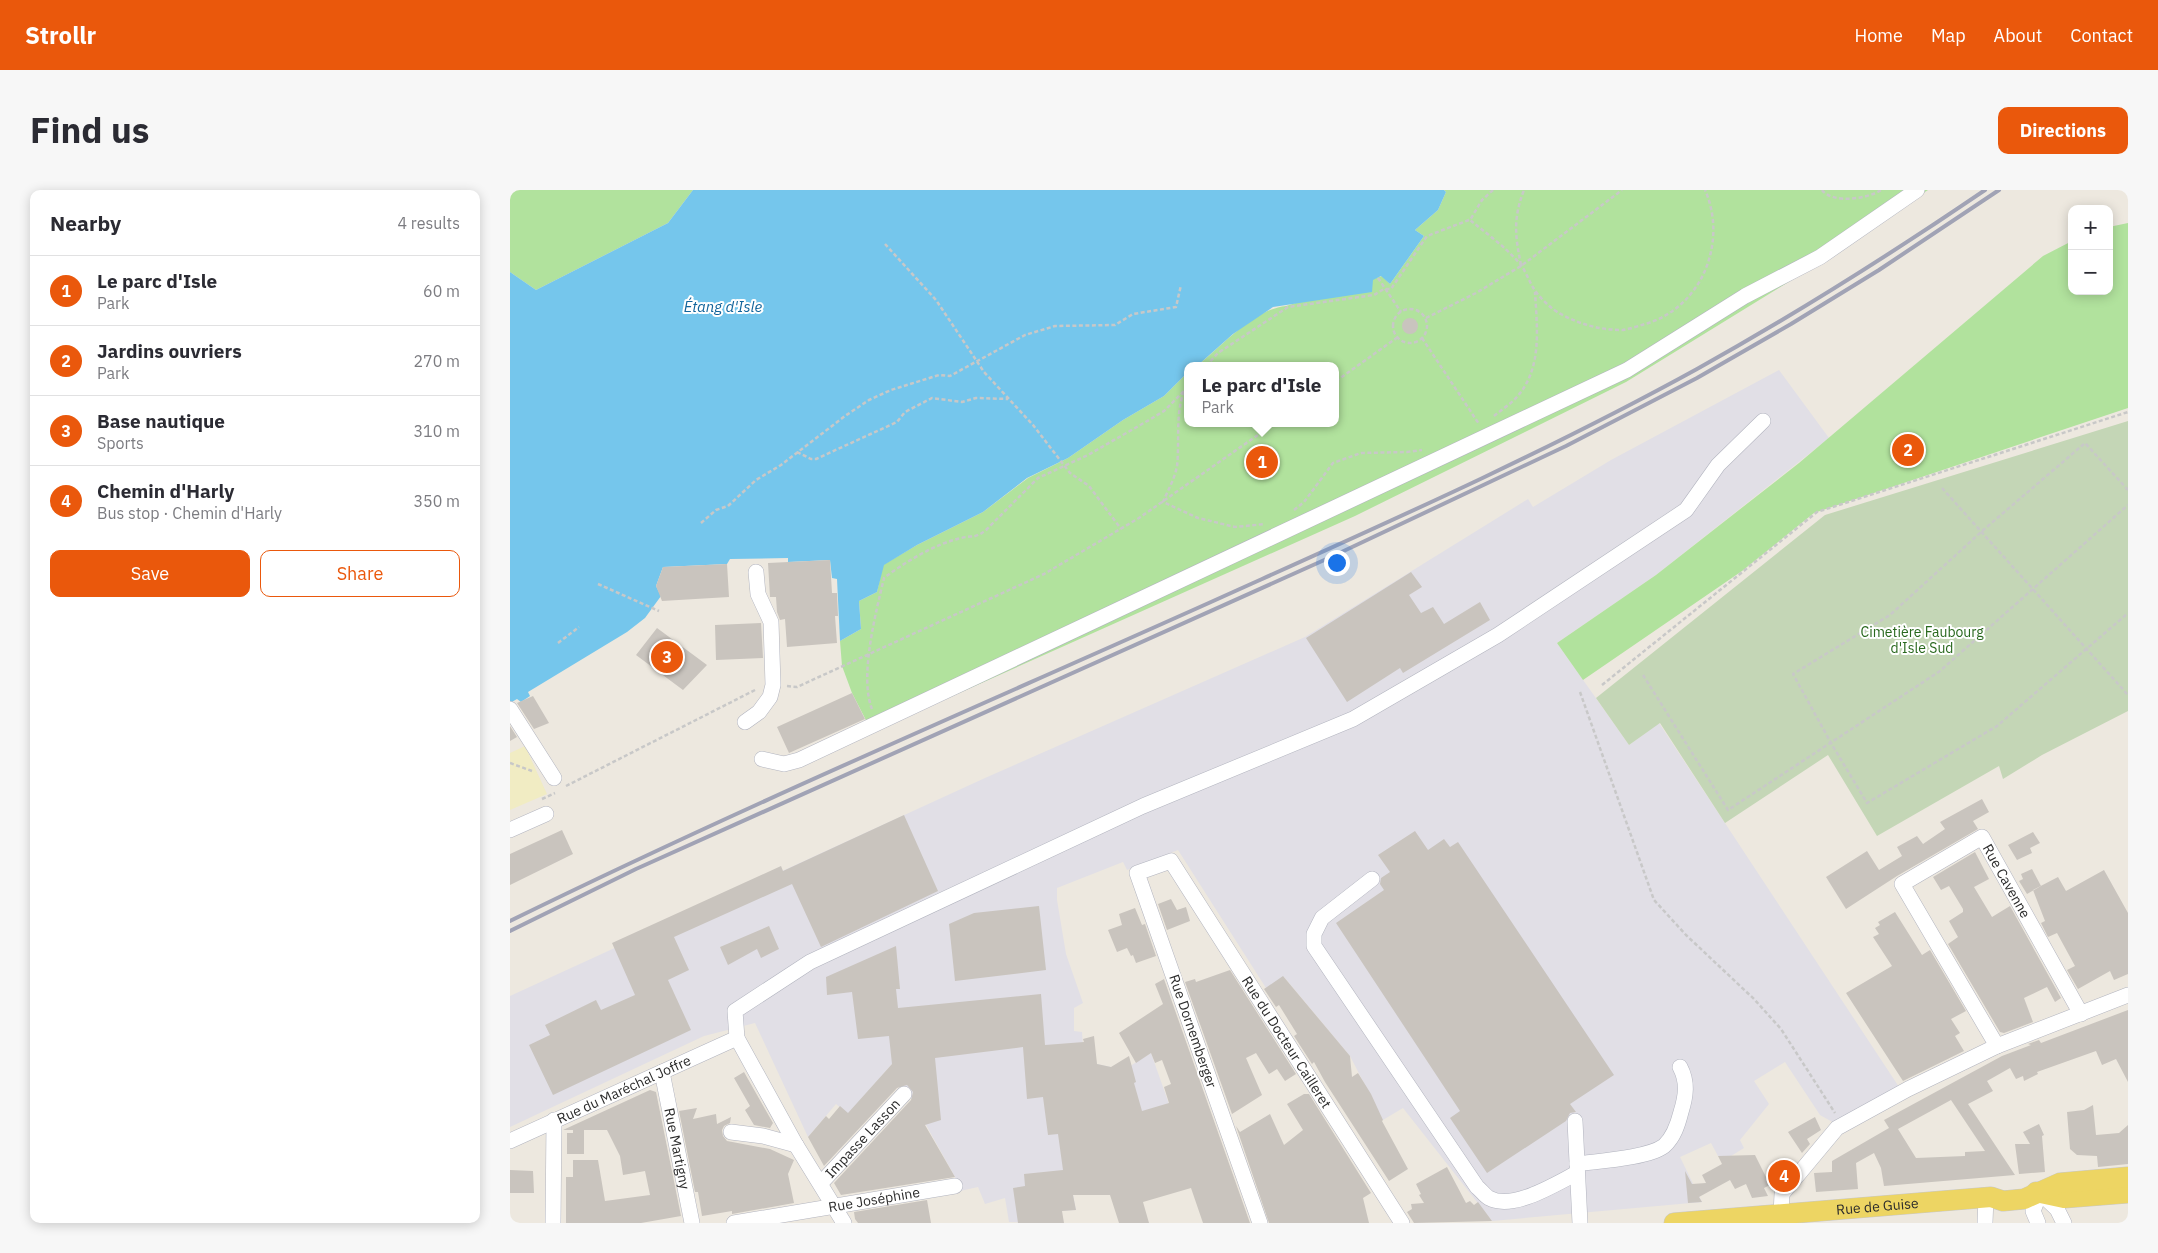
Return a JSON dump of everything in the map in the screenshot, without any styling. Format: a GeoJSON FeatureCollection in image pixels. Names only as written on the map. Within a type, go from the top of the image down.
{"type":"FeatureCollection","features":[{"type":"Feature","properties":{"kind":"main road","name":"Rue de Guise"},"geometry":{"type":"LineString","coordinates":[[1674,1223],[1989,1197],[2003,1201],[2024,1199],[2040,1194],[2060,1183],[2128,1177]]}},
{"type":"Feature","properties":{"kind":"main road","name":"Rue de Guise"},"geometry":{"type":"LineString","coordinates":[[2040,1194],[2064,1198],[2128,1192]]}},
{"type":"Feature","properties":{"kind":"street"},"geometry":{"type":"LineString","coordinates":[[762,759],[784,764],[799,760],[1627,370],[1745,296],[1820,257],[1917,190]]}},
{"type":"Feature","properties":{"kind":"street"},"geometry":{"type":"LineString","coordinates":[[844,1223],[796,1145],[737,1038],[735,1011],[810,962],[1143,806],[1353,718],[1498,635],[1686,510],[1718,465],[1763,421]]}},
{"type":"Feature","properties":{"kind":"street"},"geometry":{"type":"LineString","coordinates":[[745,722],[759,712],[770,698],[773,685],[771,622],[758,594],[756,572]]}},
{"type":"Feature","properties":{"kind":"street"},"geometry":{"type":"LineString","coordinates":[[510,709],[554,778]]}},
{"type":"Feature","properties":{"kind":"street"},"geometry":{"type":"LineString","coordinates":[[510,830],[541,808]]}},
{"type":"Feature","properties":{"kind":"street","name":"Rue Cavenne"},"geometry":{"type":"LineString","coordinates":[[1998,1046],[1902,884],[1982,837],[2081,1014]]}},
{"type":"Feature","properties":{"kind":"street","name":"Rue Dornemberger"},"geometry":{"type":"LineString","coordinates":[[1172,861],[1138,873],[1260,1223]]}},
{"type":"Feature","properties":{"kind":"street","name":"Rue du Docteur Cailleret"},"geometry":{"type":"LineString","coordinates":[[1172,861],[1402,1223]]}},
{"type":"Feature","properties":{"kind":"street"},"geometry":{"type":"LineString","coordinates":[[1372,879],[1322,918],[1314,934],[1314,946],[1477,1187],[1488,1198],[1500,1201],[1518,1201],[1577,1169],[1650,1153],[1663,1146],[1677,1127],[1684,1103],[1686,1087],[1684,1075],[1680,1067]]}},
{"type":"Feature","properties":{"kind":"street"},"geometry":{"type":"LineString","coordinates":[[1781,1214],[1782,1194],[1842,1124],[1908,1089],[1998,1046],[2128,995]]}},
{"type":"Feature","properties":{"kind":"street","name":"Rue du Maréchal Joffre"},"geometry":{"type":"LineString","coordinates":[[510,1141],[737,1038]]}},
{"type":"Feature","properties":{"kind":"street","name":"Rue Martigny"},"geometry":{"type":"LineString","coordinates":[[662,1072],[692,1223]]}},
{"type":"Feature","properties":{"kind":"street","name":"Impasse Lasson"},"geometry":{"type":"LineString","coordinates":[[821,1183],[904,1094]]}},
{"type":"Feature","properties":{"kind":"street"},"geometry":{"type":"LineString","coordinates":[[553,1223],[554,1120]]}},
{"type":"Feature","properties":{"kind":"street"},"geometry":{"type":"LineString","coordinates":[[1575,1121],[1580,1223]]}},
{"type":"Feature","properties":{"kind":"street"},"geometry":{"type":"LineString","coordinates":[[731,1132],[763,1136],[796,1145]]}},
{"type":"Feature","properties":{"kind":"street","name":"Rue Joséphine"},"geometry":{"type":"LineString","coordinates":[[734,1223],[955,1186]]}},
{"type":"Feature","properties":{"kind":"street"},"geometry":{"type":"LineString","coordinates":[[2038,1223],[2033,1211],[2040,1194],[2057,1209],[2064,1223]]}},
{"type":"Feature","properties":{"kind":"street"},"geometry":{"type":"LineString","coordinates":[[1986,1223],[1989,1197]]}},
{"type":"Feature","properties":{"kind":"path"},"geometry":{"type":"LineString","coordinates":[[1210,362],[1218,354],[1288,307],[1374,295],[1384,289],[1391,289],[1427,236],[1470,220],[1482,200],[1493,190]]}},
{"type":"Feature","properties":{"kind":"path"},"geometry":{"type":"LineString","coordinates":[[1521,266],[1515,237],[1517,208],[1524,190]]}},
{"type":"Feature","properties":{"kind":"path"},"geometry":{"type":"LineString","coordinates":[[1426,318],[1476,293],[1521,266],[1622,190]]}},
{"type":"Feature","properties":{"kind":"path"},"geometry":{"type":"LineString","coordinates":[[1470,220],[1510,254],[1521,266],[1535,290],[1559,314],[1591,327],[1625,330],[1658,321],[1686,301],[1705,273],[1714,240],[1712,206],[1705,190]]}},
{"type":"Feature","properties":{"kind":"path"},"geometry":{"type":"LineString","coordinates":[[1822,190],[1828,196],[1853,198],[1867,197],[1881,190]]}},
{"type":"Feature","properties":{"kind":"path"},"geometry":{"type":"LineString","coordinates":[[885,244],[936,300],[962,336],[976,361],[1033,425],[1070,473],[1089,486],[1121,529]]}},
{"type":"Feature","properties":{"kind":"path"},"geometry":{"type":"LineString","coordinates":[[1378,278],[1401,312]]}},
{"type":"Feature","properties":{"kind":"path"},"geometry":{"type":"LineString","coordinates":[[701,523],[716,510],[728,506],[756,480],[781,465],[845,416],[870,400],[891,390],[939,375],[950,376],[1025,335],[1055,326],[1116,325],[1132,314],[1176,307],[1181,285]]}},
{"type":"Feature","properties":{"kind":"path"},"geometry":{"type":"LineString","coordinates":[[1488,421],[1516,398],[1532,370],[1537,343],[1535,290]]}},
{"type":"Feature","properties":{"kind":"path"},"geometry":{"type":"LineString","coordinates":[[1406,310],[1418,311],[1426,318],[1427,329],[1418,341],[1407,342],[1398,337],[1393,327],[1397,316],[1401,312],[1406,310]]}},
{"type":"Feature","properties":{"kind":"path"},"geometry":{"type":"LineString","coordinates":[[1339,379],[1398,337]]}},
{"type":"Feature","properties":{"kind":"path"},"geometry":{"type":"LineString","coordinates":[[1422,338],[1480,426]]}},
{"type":"Feature","properties":{"kind":"path"},"geometry":{"type":"LineString","coordinates":[[872,709],[867,686],[870,652],[884,578],[904,563],[932,550],[961,538],[976,537],[1038,478],[1063,464],[1088,455],[1156,416],[1184,391]]}},
{"type":"Feature","properties":{"kind":"path"},"geometry":{"type":"LineString","coordinates":[[1163,502],[1177,467],[1181,406],[1184,394]]}},
{"type":"Feature","properties":{"kind":"path"},"geometry":{"type":"LineString","coordinates":[[798,452],[811,460],[816,458],[897,422],[905,412],[932,398],[962,402],[976,398],[1008,399]]}},
{"type":"Feature","properties":{"kind":"path"},"geometry":{"type":"LineString","coordinates":[[1602,685],[1817,512],[2128,412]]}},
{"type":"Feature","properties":{"kind":"path"},"geometry":{"type":"LineString","coordinates":[[541,808],[766,684],[797,687],[1044,574],[1163,502],[1269,427]]}},
{"type":"Feature","properties":{"kind":"path"},"geometry":{"type":"LineString","coordinates":[[2128,490],[2085,443],[1981,532],[1890,615],[1793,674],[1867,803],[1998,726],[2128,613]]}},
{"type":"Feature","properties":{"kind":"path"},"geometry":{"type":"LineString","coordinates":[[1290,512],[1304,502],[1333,463],[1362,454],[1407,452],[1423,449]]}},
{"type":"Feature","properties":{"kind":"path"},"geometry":{"type":"LineString","coordinates":[[1942,488],[2128,695]]}},
{"type":"Feature","properties":{"kind":"path"},"geometry":{"type":"LineString","coordinates":[[1163,502],[1198,518],[1235,527],[1268,523]]}},
{"type":"Feature","properties":{"kind":"path"},"geometry":{"type":"LineString","coordinates":[[1643,675],[1728,810],[1940,671],[2128,506]]}},
{"type":"Feature","properties":{"kind":"path"},"geometry":{"type":"LineString","coordinates":[[598,584],[659,611]]}},
{"type":"Feature","properties":{"kind":"path"},"geometry":{"type":"LineString","coordinates":[[558,644],[579,627]]}},
{"type":"Feature","properties":{"kind":"path"},"geometry":{"type":"LineString","coordinates":[[1580,692],[1654,900],[1686,935],[1754,999],[1781,1029],[1842,1124]]}},
{"type":"Feature","properties":{"kind":"shaded area"},"geometry":{"type":"Polygon","coordinates":[[[1779,370],[1829,438],[1656,575],[1557,643],[1629,745],[1659,723],[1899,1087],[1836,1124],[1820,1115],[1785,1062],[1754,1081],[1769,1104],[1740,1140],[1744,1148],[1731,1156],[1718,1156],[1711,1143],[1680,1157],[1702,1202],[1492,1221],[1403,1108],[1383,1120],[1350,1056],[1284,977],[1266,988],[1178,850],[1127,870],[1123,862],[1057,888],[1057,900],[1066,954],[1083,1003],[1074,1008],[1074,1031],[1082,1032],[1084,1061],[1124,1070],[1151,1053],[1190,1164],[1073,1195],[1076,1210],[1056,1211],[1047,1223],[1009,1222],[1005,1198],[985,1204],[978,1187],[960,1191],[955,1177],[892,1064],[848,1114],[836,1104],[808,1137],[755,1023],[704,1036],[510,1127],[510,996],[985,778],[1305,637],[1528,499],[1533,507],[1611,460],[1779,370]]]}},
{"type":"Feature","properties":{"kind":"green space"},"geometry":{"type":"Polygon","coordinates":[[[510,190],[693,190],[668,223],[536,290],[510,272],[510,190]]]}},
{"type":"Feature","properties":{"kind":"green space"},"geometry":{"type":"Polygon","coordinates":[[[1444,190],[1928,190],[1795,278],[1626,382],[1355,516],[872,732],[852,693],[842,666],[840,641],[861,629],[859,601],[877,592],[883,565],[917,545],[983,512],[1028,478],[1068,458],[1123,420],[1164,396],[1184,376],[1184,427],[1339,427],[1339,362],[1202,362],[1250,321],[1274,309],[1382,276],[1390,284],[1424,236],[1415,230],[1438,210],[1446,192],[1444,190]]]}},
{"type":"Feature","properties":{"kind":"green space"},"geometry":{"type":"Polygon","coordinates":[[[2128,223],[2128,408],[1814,513],[1742,571],[1583,680],[1557,643],[1656,575],[1799,463],[2043,256],[2068,243],[2068,295],[2113,295],[2113,226],[2128,223]]]}},
{"type":"Feature","properties":{"kind":"green space","name":"Cimetière Faubourg d'Isle Sud"},"geometry":{"type":"Polygon","coordinates":[[[2128,421],[2128,711],[2042,755],[2003,779],[1999,766],[1877,836],[1828,755],[1725,823],[1660,723],[1629,745],[1596,698],[1825,515],[2128,421]]]}},
{"type":"Feature","properties":{"kind":"sand"},"geometry":{"type":"Polygon","coordinates":[[[525,746],[547,794],[510,810],[510,753],[525,746]]]}},
{"type":"Feature","properties":{"kind":"water","name":"Étang d'Isle"},"geometry":{"type":"Polygon","coordinates":[[[693,190],[1444,190],[1446,192],[1438,210],[1415,230],[1424,236],[1390,284],[1381,276],[1373,280],[1372,292],[1273,307],[1233,334],[1202,362],[1184,362],[1184,376],[1164,396],[1123,420],[1068,458],[1027,478],[983,512],[917,545],[884,565],[877,592],[859,601],[861,629],[840,641],[837,579],[832,578],[830,560],[788,562],[788,558],[730,559],[727,564],[663,567],[656,586],[661,596],[645,618],[627,632],[528,692],[530,696],[521,702],[517,699],[510,703],[510,272],[536,290],[668,223],[693,190]]]}},
{"type":"Feature","properties":{"kind":"building"},"geometry":{"type":"Polygon","coordinates":[[[1410,318],[1418,326],[1410,334],[1402,326],[1410,318]]]}},
{"type":"Feature","properties":{"kind":"building"},"geometry":{"type":"Polygon","coordinates":[[[830,560],[832,593],[837,593],[838,616],[835,616],[837,643],[787,647],[785,619],[780,620],[777,612],[776,597],[770,597],[768,563],[830,560]]]}},
{"type":"Feature","properties":{"kind":"building"},"geometry":{"type":"Polygon","coordinates":[[[727,564],[729,597],[662,601],[656,586],[663,567],[727,564]]]}},
{"type":"Feature","properties":{"kind":"building"},"geometry":{"type":"Polygon","coordinates":[[[1411,572],[1422,587],[1409,595],[1421,613],[1433,607],[1444,624],[1480,602],[1490,620],[1403,673],[1400,668],[1347,702],[1306,638],[1411,572]]]}},
{"type":"Feature","properties":{"kind":"building"},"geometry":{"type":"Polygon","coordinates":[[[761,623],[763,658],[716,660],[715,625],[761,623]]]}},
{"type":"Feature","properties":{"kind":"building"},"geometry":{"type":"Polygon","coordinates":[[[657,628],[707,665],[683,690],[636,655],[657,628]]]}},
{"type":"Feature","properties":{"kind":"building"},"geometry":{"type":"Polygon","coordinates":[[[852,693],[865,719],[789,753],[777,727],[852,693]]]}},
{"type":"Feature","properties":{"kind":"building"},"geometry":{"type":"Polygon","coordinates":[[[533,696],[549,723],[534,729],[517,703],[533,696]]]}},
{"type":"Feature","properties":{"kind":"building"},"geometry":{"type":"Polygon","coordinates":[[[510,726],[517,737],[510,741],[510,726]]]}},
{"type":"Feature","properties":{"kind":"building"},"geometry":{"type":"Polygon","coordinates":[[[1982,799],[1989,812],[1973,821],[1978,829],[1897,876],[1846,909],[1826,877],[1867,851],[1879,870],[1902,856],[1897,847],[1917,836],[1923,844],[1945,829],[1940,822],[1982,799]]]}},
{"type":"Feature","properties":{"kind":"building"},"geometry":{"type":"Polygon","coordinates":[[[904,815],[938,891],[821,947],[792,884],[674,937],[689,970],[668,980],[691,1030],[553,1095],[529,1045],[550,1035],[545,1025],[596,1000],[601,1010],[635,995],[612,943],[781,866],[783,871],[904,815]]]}},
{"type":"Feature","properties":{"kind":"building"},"geometry":{"type":"Polygon","coordinates":[[[562,830],[573,854],[510,885],[510,854],[562,830]]]}},
{"type":"Feature","properties":{"kind":"building"},"geometry":{"type":"Polygon","coordinates":[[[1415,831],[1428,850],[1444,839],[1450,847],[1458,842],[1614,1075],[1570,1104],[1576,1112],[1570,1113],[1566,1121],[1487,1173],[1450,1118],[1460,1111],[1336,923],[1384,890],[1380,884],[1381,878],[1390,872],[1378,855],[1415,831]]]}},
{"type":"Feature","properties":{"kind":"building"},"geometry":{"type":"Polygon","coordinates":[[[2033,832],[2040,843],[2030,848],[2032,853],[2017,860],[2008,845],[2033,832]]]}},
{"type":"Feature","properties":{"kind":"building"},"geometry":{"type":"Polygon","coordinates":[[[1975,852],[1989,879],[1974,887],[1992,917],[2010,906],[2061,998],[2055,1002],[2047,987],[2024,998],[2033,1022],[2004,1033],[2000,1032],[1948,944],[1958,937],[1949,921],[1963,912],[1963,909],[1949,886],[1941,890],[1933,877],[1975,852]]]}},
{"type":"Feature","properties":{"kind":"building"},"geometry":{"type":"Polygon","coordinates":[[[2032,869],[2041,886],[2027,894],[2019,881],[2023,879],[2021,874],[2032,869]]]}},
{"type":"Feature","properties":{"kind":"building"},"geometry":{"type":"Polygon","coordinates":[[[2104,870],[2128,913],[2128,974],[2114,980],[2110,971],[2078,989],[2067,970],[2075,966],[2057,933],[2048,937],[2041,923],[2045,921],[2033,890],[2058,877],[2066,891],[2104,870]]]}},
{"type":"Feature","properties":{"kind":"building"},"geometry":{"type":"Polygon","coordinates":[[[1171,899],[1177,910],[1186,907],[1190,921],[1167,930],[1158,904],[1171,899]]]}},
{"type":"Feature","properties":{"kind":"building"},"geometry":{"type":"Polygon","coordinates":[[[1039,906],[1046,970],[955,981],[949,924],[974,913],[1039,906]]]}},
{"type":"Feature","properties":{"kind":"building"},"geometry":{"type":"Polygon","coordinates":[[[1135,908],[1142,925],[1145,924],[1156,956],[1136,963],[1133,955],[1131,956],[1127,948],[1117,952],[1108,930],[1122,925],[1119,914],[1135,908]]]}},
{"type":"Feature","properties":{"kind":"building"},"geometry":{"type":"Polygon","coordinates":[[[1895,912],[1922,955],[1930,950],[1966,1011],[1951,1019],[1960,1033],[1955,1036],[1964,1051],[1903,1081],[1846,993],[1892,966],[1873,937],[1879,934],[1875,928],[1880,925],[1878,922],[1895,912]]]}},
{"type":"Feature","properties":{"kind":"building"},"geometry":{"type":"Polygon","coordinates":[[[769,926],[779,949],[761,958],[757,949],[728,965],[720,947],[769,926]]]}},
{"type":"Feature","properties":{"kind":"building"},"geometry":{"type":"Polygon","coordinates":[[[896,946],[900,989],[896,989],[898,1008],[1041,994],[1045,1045],[1084,1042],[1083,1039],[1094,1036],[1097,1064],[1111,1067],[1129,1056],[1142,1111],[1169,1103],[1164,1087],[1171,1084],[1162,1060],[1155,1063],[1151,1053],[1136,1063],[1119,1033],[1163,1004],[1155,984],[1164,979],[1250,1223],[1203,1223],[1191,1188],[1143,1202],[1149,1223],[1119,1223],[1110,1195],[1073,1195],[1076,1210],[1062,1211],[1064,1223],[1018,1223],[1013,1188],[1025,1186],[1024,1174],[1063,1170],[1058,1134],[1048,1135],[1043,1097],[1027,1099],[1023,1047],[935,1058],[941,1120],[925,1125],[955,1177],[841,1195],[834,1183],[911,1100],[913,1092],[907,1085],[897,1088],[824,1166],[808,1137],[826,1116],[829,1119],[840,1106],[848,1113],[892,1064],[889,1036],[858,1039],[852,992],[827,995],[826,977],[896,946]]]}},
{"type":"Feature","properties":{"kind":"building"},"geometry":{"type":"Polygon","coordinates":[[[1230,970],[1296,1074],[1285,1081],[1277,1069],[1269,1074],[1256,1053],[1246,1058],[1262,1095],[1232,1114],[1185,982],[1195,979],[1196,982],[1230,970]]]}},
{"type":"Feature","properties":{"kind":"building"},"geometry":{"type":"Polygon","coordinates":[[[1283,976],[1350,1056],[1352,1077],[1358,1073],[1371,1094],[1382,1121],[1408,1169],[1389,1181],[1314,1062],[1312,1064],[1294,1036],[1297,1034],[1279,1005],[1276,1007],[1264,989],[1283,976]]]}},
{"type":"Feature","properties":{"kind":"building"},"geometry":{"type":"Polygon","coordinates":[[[2128,1010],[2128,1082],[2116,1059],[2102,1065],[2096,1051],[2037,1072],[2038,1074],[2024,1081],[2023,1076],[2016,1079],[2010,1068],[1987,1081],[1993,1091],[1968,1104],[2015,1175],[1884,1186],[1881,1168],[1874,1153],[1856,1163],[1858,1189],[1816,1192],[1814,1173],[1832,1172],[1832,1161],[1889,1128],[1884,1120],[2002,1056],[2039,1040],[2041,1043],[2128,1010]],[[1951,1100],[1898,1129],[1916,1158],[1965,1156],[1965,1152],[1985,1151],[1951,1100]]]}},
{"type":"Feature","properties":{"kind":"building"},"geometry":{"type":"Polygon","coordinates":[[[744,1072],[773,1123],[770,1128],[754,1125],[745,1110],[750,1106],[734,1078],[744,1072]]]}},
{"type":"Feature","properties":{"kind":"building"},"geometry":{"type":"Polygon","coordinates":[[[650,1090],[656,1092],[681,1216],[641,1223],[566,1223],[566,1177],[573,1177],[573,1160],[598,1160],[605,1201],[650,1195],[645,1171],[623,1175],[620,1156],[607,1130],[584,1130],[584,1154],[567,1154],[567,1133],[573,1133],[573,1130],[563,1130],[650,1090]]]}},
{"type":"Feature","properties":{"kind":"building"},"geometry":{"type":"Polygon","coordinates":[[[1304,1094],[1309,1094],[1371,1193],[1363,1198],[1369,1223],[1269,1223],[1236,1126],[1240,1132],[1270,1114],[1284,1145],[1303,1130],[1287,1104],[1304,1094]]]}},
{"type":"Feature","properties":{"kind":"building"},"geometry":{"type":"Polygon","coordinates":[[[2093,1105],[2096,1135],[2119,1133],[2128,1125],[2128,1164],[2098,1167],[2097,1156],[2077,1155],[2070,1149],[2067,1112],[2084,1110],[2093,1105]]]}},
{"type":"Feature","properties":{"kind":"building"},"geometry":{"type":"Polygon","coordinates":[[[697,1108],[693,1119],[716,1114],[717,1124],[731,1117],[730,1123],[724,1126],[722,1130],[723,1136],[727,1141],[770,1149],[794,1160],[788,1174],[794,1203],[732,1214],[732,1211],[702,1216],[698,1192],[695,1192],[679,1111],[697,1108]]]}},
{"type":"Feature","properties":{"kind":"building"},"geometry":{"type":"Polygon","coordinates":[[[1815,1117],[1821,1130],[1807,1139],[1810,1144],[1802,1153],[1788,1132],[1815,1117]]]}},
{"type":"Feature","properties":{"kind":"building"},"geometry":{"type":"Polygon","coordinates":[[[2039,1124],[2044,1135],[2042,1136],[2045,1172],[2019,1174],[2015,1144],[2030,1144],[2023,1132],[2039,1124]]]}},
{"type":"Feature","properties":{"kind":"building"},"geometry":{"type":"Polygon","coordinates":[[[1755,1155],[1770,1185],[1764,1188],[1768,1196],[1752,1198],[1746,1184],[1735,1189],[1730,1180],[1699,1197],[1702,1202],[1688,1203],[1685,1171],[1692,1184],[1706,1183],[1702,1175],[1722,1164],[1718,1156],[1755,1155]]]}},
{"type":"Feature","properties":{"kind":"building"},"geometry":{"type":"Polygon","coordinates":[[[1447,1167],[1466,1203],[1470,1201],[1474,1205],[1478,1202],[1492,1221],[1414,1223],[1407,1212],[1412,1209],[1411,1204],[1424,1203],[1419,1195],[1421,1194],[1416,1184],[1447,1167]]]}},
{"type":"Feature","properties":{"kind":"building"},"geometry":{"type":"Polygon","coordinates":[[[510,1170],[533,1171],[534,1193],[510,1193],[510,1170]]]}},
{"type":"Feature","properties":{"kind":"building"},"geometry":{"type":"Polygon","coordinates":[[[927,1200],[931,1223],[858,1223],[855,1219],[854,1212],[927,1200]]]}},
{"type":"Feature","properties":{"kind":"railway"},"geometry":{"type":"LineString","coordinates":[[510,921],[684,838],[859,758],[1395,519],[1577,432],[1697,369],[1771,327],[1879,260],[1985,190]]}},
{"type":"Feature","properties":{"kind":"railway"},"geometry":{"type":"LineString","coordinates":[[510,931],[636,869],[1331,557],[1566,446],[1697,378],[1791,324],[1879,270],[1999,190]]}},
{"type":"Feature","properties":{"kind":"place","name":"Jardins ouvriers"},"geometry":{"type":"Point","coordinates":[1908,450]}},
{"type":"Feature","properties":{"kind":"place","name":"Le parc d'Isle"},"geometry":{"type":"Point","coordinates":[1262,462]}},
{"type":"Feature","properties":{"kind":"place","name":"Base nautique"},"geometry":{"type":"Point","coordinates":[667,657]}},
{"type":"Feature","properties":{"kind":"place","name":"Chemin d'Harly"},"geometry":{"type":"Point","coordinates":[1784,1176]}}]}
